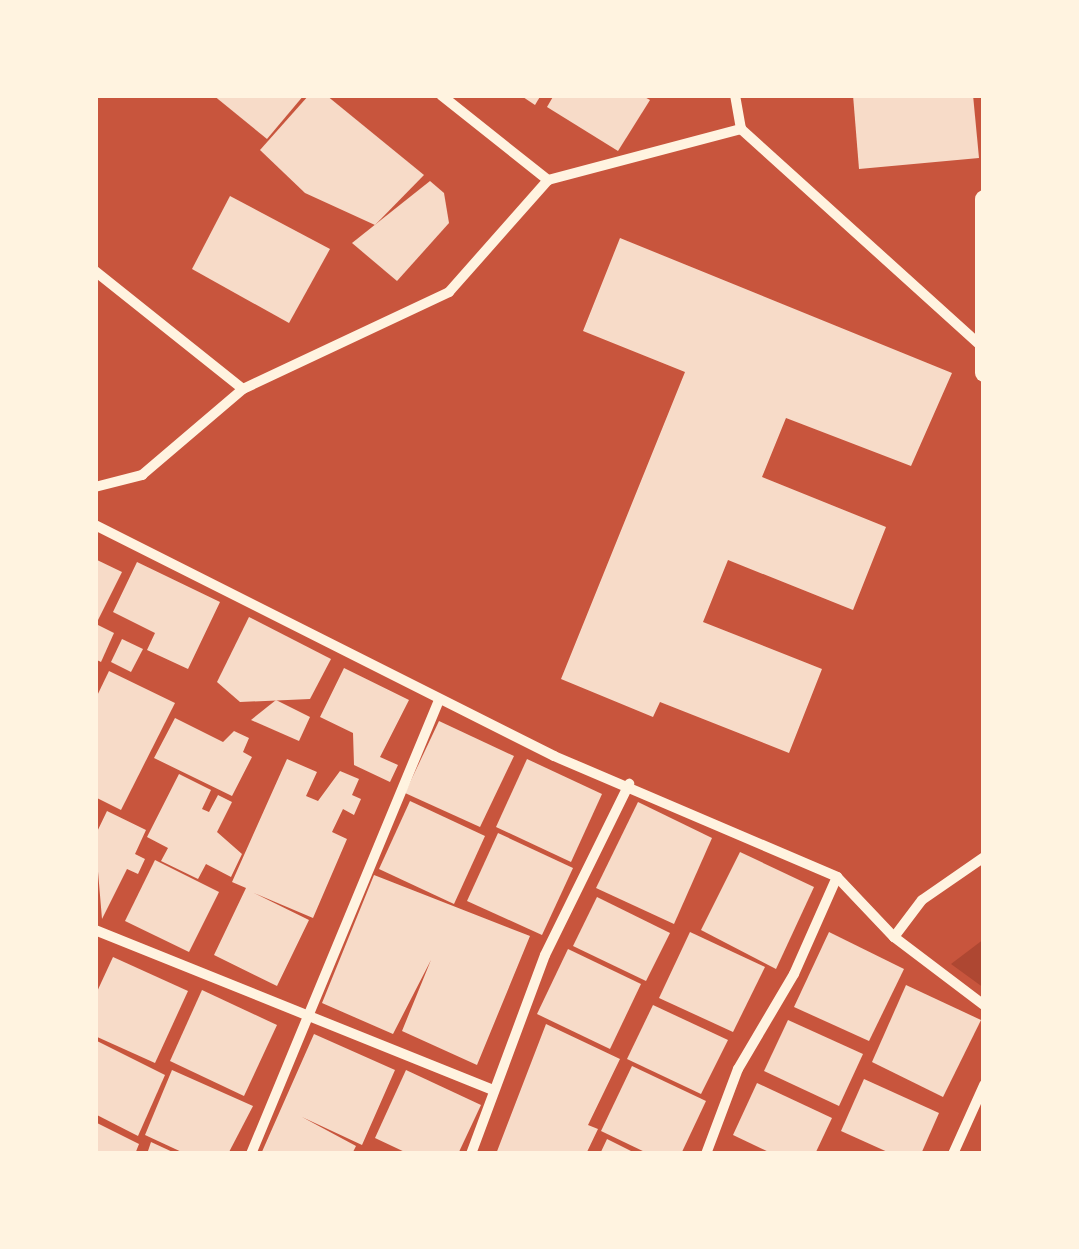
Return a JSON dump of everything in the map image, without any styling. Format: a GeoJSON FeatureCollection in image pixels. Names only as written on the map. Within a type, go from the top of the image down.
{"type":"FeatureCollection","features":[{"type":"Feature","properties":{"kind":"street"},"geometry":{"type":"LineString","coordinates":[[441,95],[548,180]]}},
{"type":"Feature","properties":{"kind":"street"},"geometry":{"type":"LineString","coordinates":[[735,95],[740,129],[979,344]]}},
{"type":"Feature","properties":{"kind":"street"},"geometry":{"type":"LineString","coordinates":[[95,487],[142,475],[243,389],[449,292],[548,180],[740,129]]}},
{"type":"Feature","properties":{"kind":"street"},"geometry":{"type":"LineString","coordinates":[[984,199],[979,344],[984,373]]}},
{"type":"Feature","properties":{"kind":"street"},"geometry":{"type":"LineString","coordinates":[[95,271],[243,389]]}},
{"type":"Feature","properties":{"kind":"street"},"geometry":{"type":"LineString","coordinates":[[95,525],[439,700],[837,876],[894,937],[984,1005]]}},
{"type":"Feature","properties":{"kind":"street"},"geometry":{"type":"LineString","coordinates":[[252,1154],[439,700]]}},
{"type":"Feature","properties":{"kind":"street"},"geometry":{"type":"LineString","coordinates":[[472,1154],[545,955],[629,784]]}},
{"type":"Feature","properties":{"kind":"street"},"geometry":{"type":"LineString","coordinates":[[894,937],[922,900],[984,857]]}},
{"type":"Feature","properties":{"kind":"street"},"geometry":{"type":"LineString","coordinates":[[706,1154],[738,1069],[794,974],[837,876]]}},
{"type":"Feature","properties":{"kind":"street"},"geometry":{"type":"LineString","coordinates":[[95,930],[493,1090]]}},
{"type":"Feature","properties":{"kind":"street"},"geometry":{"type":"LineString","coordinates":[[954,1154],[984,1085]]}},
{"type":"Feature","properties":{"kind":"shaded area"},"geometry":{"type":"Polygon","coordinates":[[[984,939],[984,988],[951,964],[984,939]]]}},
{"type":"Feature","properties":{"kind":"building"},"geometry":{"type":"Polygon","coordinates":[[[213,95],[304,95],[267,139],[213,95]]]}},
{"type":"Feature","properties":{"kind":"building"},"geometry":{"type":"Polygon","coordinates":[[[309,95],[326,95],[424,175],[375,225],[305,193],[260,150],[309,95]]]}},
{"type":"Feature","properties":{"kind":"building"},"geometry":{"type":"Polygon","coordinates":[[[520,95],[541,95],[535,105],[520,95]]]}},
{"type":"Feature","properties":{"kind":"building"},"geometry":{"type":"Polygon","coordinates":[[[554,95],[641,95],[650,100],[618,151],[547,107],[554,95]]]}},
{"type":"Feature","properties":{"kind":"building"},"geometry":{"type":"Polygon","coordinates":[[[853,95],[973,95],[979,158],[859,169],[853,95]]]}},
{"type":"Feature","properties":{"kind":"building"},"geometry":{"type":"Polygon","coordinates":[[[430,181],[444,193],[449,223],[397,281],[352,243],[430,181]]]}},
{"type":"Feature","properties":{"kind":"building"},"geometry":{"type":"Polygon","coordinates":[[[230,196],[330,249],[289,323],[192,269],[230,196]]]}},
{"type":"Feature","properties":{"kind":"building"},"geometry":{"type":"Polygon","coordinates":[[[620,238],[952,373],[911,466],[786,418],[762,477],[886,527],[853,610],[728,560],[703,622],[822,669],[789,753],[660,702],[653,717],[561,679],[685,372],[583,331],[620,238]]]}},
{"type":"Feature","properties":{"kind":"building"},"geometry":{"type":"Polygon","coordinates":[[[95,559],[122,572],[95,626],[95,559]]]}},
{"type":"Feature","properties":{"kind":"building"},"geometry":{"type":"Polygon","coordinates":[[[137,562],[220,602],[188,669],[147,650],[155,633],[113,612],[137,562]]]}},
{"type":"Feature","properties":{"kind":"building"},"geometry":{"type":"Polygon","coordinates":[[[249,617],[331,659],[310,699],[240,702],[217,682],[249,617]]]}},
{"type":"Feature","properties":{"kind":"building"},"geometry":{"type":"Polygon","coordinates":[[[98,625],[114,633],[101,662],[95,659],[98,625]]]}},
{"type":"Feature","properties":{"kind":"building"},"geometry":{"type":"Polygon","coordinates":[[[122,639],[143,649],[131,672],[111,662],[122,639]]]}},
{"type":"Feature","properties":{"kind":"building"},"geometry":{"type":"Polygon","coordinates":[[[344,668],[409,700],[380,757],[398,765],[390,782],[354,765],[353,733],[320,717],[344,668]]]}},
{"type":"Feature","properties":{"kind":"building"},"geometry":{"type":"Polygon","coordinates":[[[109,671],[175,703],[121,810],[95,797],[95,700],[109,671]]]}},
{"type":"Feature","properties":{"kind":"building"},"geometry":{"type":"Polygon","coordinates":[[[276,700],[310,717],[299,741],[251,720],[276,700]]]}},
{"type":"Feature","properties":{"kind":"building"},"geometry":{"type":"Polygon","coordinates":[[[175,718],[223,742],[234,731],[249,738],[243,752],[252,757],[232,796],[154,758],[175,718]]]}},
{"type":"Feature","properties":{"kind":"building"},"geometry":{"type":"Polygon","coordinates":[[[439,721],[514,756],[480,827],[405,793],[439,721]]]}},
{"type":"Feature","properties":{"kind":"building"},"geometry":{"type":"Polygon","coordinates":[[[287,759],[317,772],[306,796],[318,801],[340,771],[359,779],[352,795],[361,799],[354,815],[343,809],[332,832],[347,839],[313,918],[254,893],[309,920],[277,986],[214,955],[246,888],[232,882],[287,759]]]}},
{"type":"Feature","properties":{"kind":"building"},"geometry":{"type":"Polygon","coordinates":[[[527,759],[602,794],[571,862],[496,827],[527,759]]]}},
{"type":"Feature","properties":{"kind":"building"},"geometry":{"type":"Polygon","coordinates":[[[179,774],[211,790],[202,809],[209,812],[218,795],[232,802],[217,832],[242,854],[231,877],[206,864],[198,879],[161,861],[168,848],[147,837],[179,774]]]}},
{"type":"Feature","properties":{"kind":"building"},"geometry":{"type":"Polygon","coordinates":[[[410,801],[485,836],[454,904],[379,869],[410,801]]]}},
{"type":"Feature","properties":{"kind":"building"},"geometry":{"type":"Polygon","coordinates":[[[638,802],[712,838],[674,924],[596,888],[638,802]]]}},
{"type":"Feature","properties":{"kind":"building"},"geometry":{"type":"Polygon","coordinates":[[[107,811],[146,830],[135,854],[145,859],[138,874],[127,869],[102,919],[95,836],[107,811]]]}},
{"type":"Feature","properties":{"kind":"building"},"geometry":{"type":"Polygon","coordinates":[[[498,833],[573,868],[542,935],[467,901],[498,833]]]}},
{"type":"Feature","properties":{"kind":"building"},"geometry":{"type":"Polygon","coordinates":[[[740,852],[814,887],[776,969],[701,930],[740,852]]]}},
{"type":"Feature","properties":{"kind":"building"},"geometry":{"type":"Polygon","coordinates":[[[155,860],[219,892],[189,952],[125,921],[155,860]]]}},
{"type":"Feature","properties":{"kind":"building"},"geometry":{"type":"Polygon","coordinates":[[[374,875],[530,936],[477,1065],[402,1031],[431,960],[393,1034],[322,1003],[374,875]]]}},
{"type":"Feature","properties":{"kind":"building"},"geometry":{"type":"Polygon","coordinates":[[[597,897],[670,933],[646,981],[573,946],[597,897]]]}},
{"type":"Feature","properties":{"kind":"building"},"geometry":{"type":"Polygon","coordinates":[[[690,932],[765,967],[733,1032],[659,998],[690,932]]]}},
{"type":"Feature","properties":{"kind":"building"},"geometry":{"type":"Polygon","coordinates":[[[829,932],[904,969],[869,1041],[794,1007],[829,932]]]}},
{"type":"Feature","properties":{"kind":"building"},"geometry":{"type":"Polygon","coordinates":[[[568,949],[641,984],[610,1049],[537,1014],[568,949]]]}},
{"type":"Feature","properties":{"kind":"building"},"geometry":{"type":"Polygon","coordinates":[[[113,957],[188,991],[155,1063],[95,1036],[95,996],[113,957]]]}},
{"type":"Feature","properties":{"kind":"building"},"geometry":{"type":"Polygon","coordinates":[[[906,985],[981,1020],[943,1097],[872,1062],[906,985]]]}},
{"type":"Feature","properties":{"kind":"building"},"geometry":{"type":"Polygon","coordinates":[[[202,990],[277,1025],[244,1096],[170,1061],[202,990]]]}},
{"type":"Feature","properties":{"kind":"building"},"geometry":{"type":"Polygon","coordinates":[[[653,1005],[728,1040],[701,1094],[627,1059],[653,1005]]]}},
{"type":"Feature","properties":{"kind":"building"},"geometry":{"type":"Polygon","coordinates":[[[788,1020],[863,1054],[839,1106],[764,1071],[788,1020]]]}},
{"type":"Feature","properties":{"kind":"building"},"geometry":{"type":"Polygon","coordinates":[[[546,1024],[620,1059],[588,1125],[598,1129],[586,1154],[496,1154],[546,1024]]]}},
{"type":"Feature","properties":{"kind":"building"},"geometry":{"type":"Polygon","coordinates":[[[314,1034],[395,1070],[362,1145],[302,1117],[356,1146],[352,1154],[261,1154],[314,1034]]]}},
{"type":"Feature","properties":{"kind":"building"},"geometry":{"type":"Polygon","coordinates":[[[95,1040],[165,1075],[138,1136],[95,1114],[95,1040]]]}},
{"type":"Feature","properties":{"kind":"building"},"geometry":{"type":"Polygon","coordinates":[[[632,1066],[706,1101],[681,1154],[649,1154],[601,1131],[632,1066]]]}},
{"type":"Feature","properties":{"kind":"building"},"geometry":{"type":"Polygon","coordinates":[[[172,1070],[253,1106],[228,1154],[186,1154],[145,1135],[172,1070]]]}},
{"type":"Feature","properties":{"kind":"building"},"geometry":{"type":"Polygon","coordinates":[[[406,1070],[481,1105],[458,1154],[409,1154],[375,1138],[406,1070]]]}},
{"type":"Feature","properties":{"kind":"building"},"geometry":{"type":"Polygon","coordinates":[[[864,1079],[939,1113],[921,1154],[892,1154],[841,1131],[864,1079]]]}},
{"type":"Feature","properties":{"kind":"building"},"geometry":{"type":"Polygon","coordinates":[[[757,1083],[832,1118],[815,1154],[773,1154],[733,1135],[757,1083]]]}},
{"type":"Feature","properties":{"kind":"building"},"geometry":{"type":"Polygon","coordinates":[[[95,1122],[139,1144],[135,1154],[95,1154],[95,1122]]]}},
{"type":"Feature","properties":{"kind":"building"},"geometry":{"type":"Polygon","coordinates":[[[607,1139],[637,1154],[600,1154],[607,1139]]]}},
{"type":"Feature","properties":{"kind":"building"},"geometry":{"type":"Polygon","coordinates":[[[151,1142],[177,1154],[147,1154],[151,1142]]]}}]}
